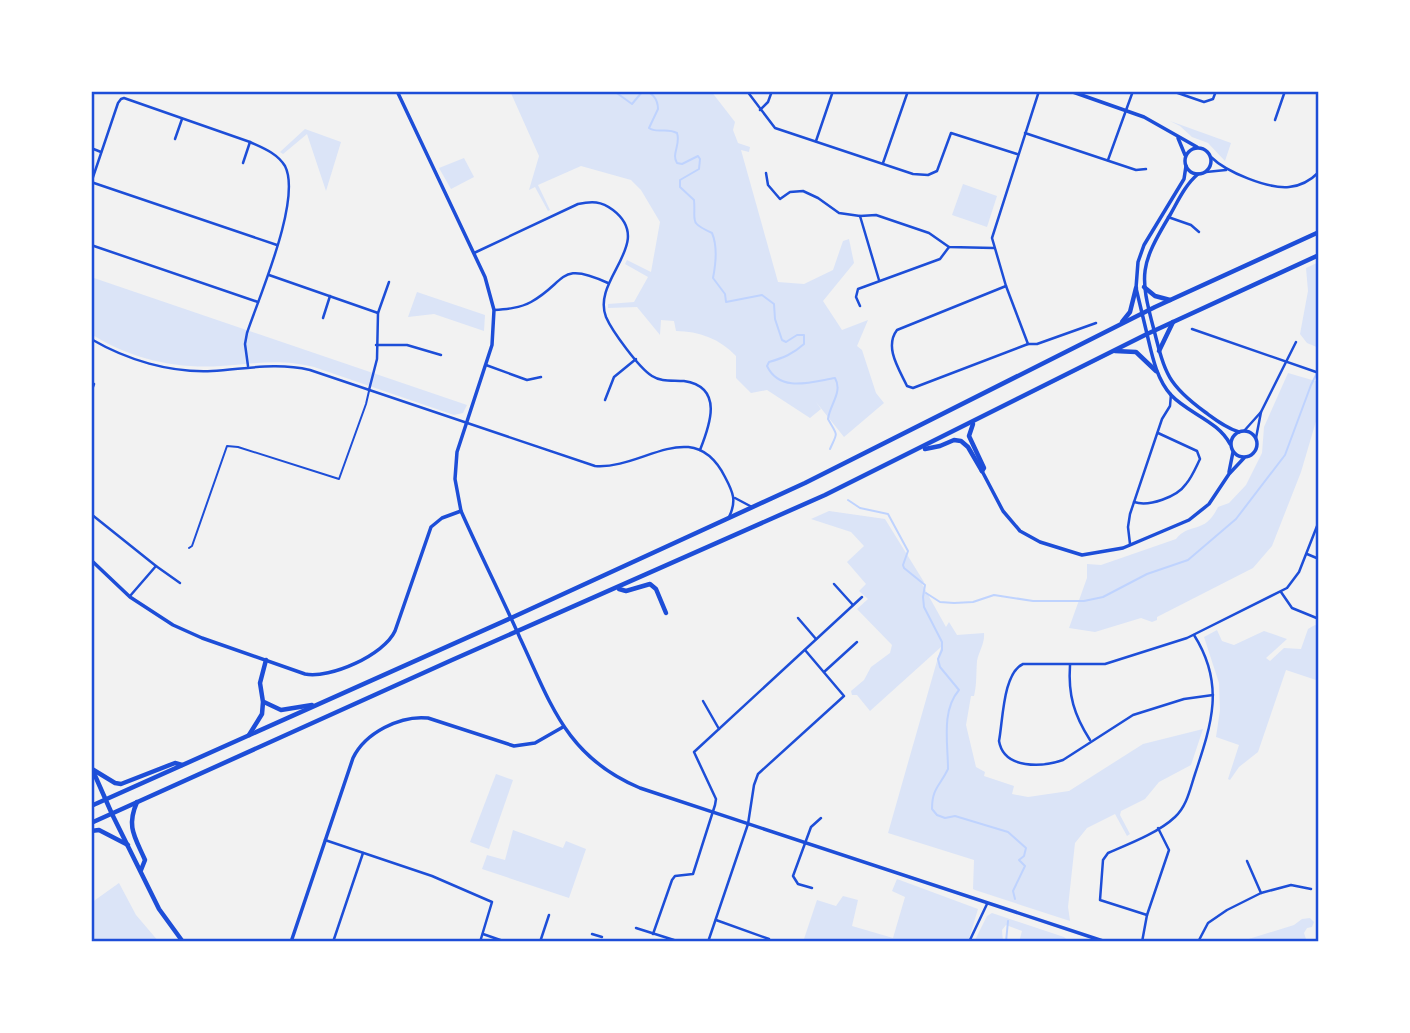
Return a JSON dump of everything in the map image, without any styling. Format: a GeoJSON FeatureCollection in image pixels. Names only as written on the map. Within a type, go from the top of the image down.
{"type":"FeatureCollection","features":[{"type":"Feature","properties":{"kind":"main road"},"geometry":{"type":"LineString","coordinates":[[397,91],[488,284],[494,310],[493,341],[466,424],[456,465],[456,486],[461,511],[549,703],[563,727],[587,755],[622,780],[713,813],[1106,942]]}},
{"type":"Feature","properties":{"kind":"main road"},"geometry":{"type":"LineString","coordinates":[[1070,91],[1152,120],[1178,138],[1205,150],[1211,157],[1211,165],[1206,172],[1191,173],[1186,166]]}},
{"type":"Feature","properties":{"kind":"main road"},"geometry":{"type":"LineString","coordinates":[[1120,325],[1129,312],[1136,288],[1137,266],[1144,245],[1182,182],[1186,166],[1178,138]]}},
{"type":"Feature","properties":{"kind":"main road"},"geometry":{"type":"LineString","coordinates":[[1185,158],[1189,150],[1197,147]]}},
{"type":"Feature","properties":{"kind":"main road"},"geometry":{"type":"LineString","coordinates":[[920,449],[940,446],[954,440],[961,441],[968,447],[1005,515],[1017,528],[1030,538],[1082,555],[1130,545],[1189,520],[1209,504],[1229,474],[1256,450],[1256,438],[1252,433],[1223,425],[1184,397],[1170,380],[1159,351],[1144,287],[1148,254],[1189,183],[1198,174]]}},
{"type":"Feature","properties":{"kind":"main road"},"geometry":{"type":"LineString","coordinates":[[91,806],[752,507],[887,443],[1149,310],[1319,232]]}},
{"type":"Feature","properties":{"kind":"main road"},"geometry":{"type":"LineString","coordinates":[[91,823],[825,495],[1154,330],[1319,255]]}},
{"type":"Feature","properties":{"kind":"main road"},"geometry":{"type":"LineString","coordinates":[[1144,287],[1155,296],[1171,300]]}},
{"type":"Feature","properties":{"kind":"main road"},"geometry":{"type":"LineString","coordinates":[[1136,288],[1156,371]]}},
{"type":"Feature","properties":{"kind":"main road"},"geometry":{"type":"LineString","coordinates":[[1159,351],[1173,321]]}},
{"type":"Feature","properties":{"kind":"main road"},"geometry":{"type":"LineString","coordinates":[[1114,351],[1136,352],[1156,371],[1171,394],[1222,431],[1233,452],[1229,474]]}},
{"type":"Feature","properties":{"kind":"main road"},"geometry":{"type":"LineString","coordinates":[[974,422],[969,436],[984,468],[982,471]]}},
{"type":"Feature","properties":{"kind":"main road"},"geometry":{"type":"LineString","coordinates":[[1230,444],[1233,437],[1241,431]]}},
{"type":"Feature","properties":{"kind":"main road"},"geometry":{"type":"LineString","coordinates":[[1233,452],[1244,458]]}},
{"type":"Feature","properties":{"kind":"main road"},"geometry":{"type":"LineString","coordinates":[[91,560],[130,597],[181,630],[305,674],[322,675],[383,648],[395,631],[431,527],[442,518],[461,511]]}},
{"type":"Feature","properties":{"kind":"main road"},"geometry":{"type":"LineString","coordinates":[[618,588],[626,591],[650,584],[656,589],[666,613]]}},
{"type":"Feature","properties":{"kind":"main road"},"geometry":{"type":"LineString","coordinates":[[249,736],[261,717],[263,702],[260,682],[266,660]]}},
{"type":"Feature","properties":{"kind":"main road"},"geometry":{"type":"LineString","coordinates":[[263,702],[281,710],[317,705]]}},
{"type":"Feature","properties":{"kind":"main road"},"geometry":{"type":"LineString","coordinates":[[291,942],[357,750],[366,738],[406,720],[428,718],[518,746],[539,741],[563,727]]}},
{"type":"Feature","properties":{"kind":"main road"},"geometry":{"type":"LineString","coordinates":[[92,768],[121,785],[175,763],[183,765]]}},
{"type":"Feature","properties":{"kind":"main road"},"geometry":{"type":"LineString","coordinates":[[92,768],[159,909],[183,942]]}},
{"type":"Feature","properties":{"kind":"main road"},"geometry":{"type":"LineString","coordinates":[[137,802],[131,825],[145,860],[141,870]]}},
{"type":"Feature","properties":{"kind":"main road"},"geometry":{"type":"LineString","coordinates":[[91,831],[99,830],[128,845]]}},
{"type":"Feature","properties":{"kind":"street"},"geometry":{"type":"LineString","coordinates":[[747,91],[775,128],[913,174],[933,174],[939,166],[951,133],[1017,154]]}},
{"type":"Feature","properties":{"kind":"street"},"geometry":{"type":"LineString","coordinates":[[760,110],[768,102],[772,91]]}},
{"type":"Feature","properties":{"kind":"street"},"geometry":{"type":"LineString","coordinates":[[816,141],[833,91]]}},
{"type":"Feature","properties":{"kind":"street"},"geometry":{"type":"LineString","coordinates":[[883,163],[908,91]]}},
{"type":"Feature","properties":{"kind":"street"},"geometry":{"type":"LineString","coordinates":[[1028,344],[993,248],[992,234],[1039,91]]}},
{"type":"Feature","properties":{"kind":"street"},"geometry":{"type":"LineString","coordinates":[[1108,160],[1133,91]]}},
{"type":"Feature","properties":{"kind":"street"},"geometry":{"type":"LineString","coordinates":[[1172,91],[1204,102],[1213,99],[1216,91]]}},
{"type":"Feature","properties":{"kind":"street"},"geometry":{"type":"LineString","coordinates":[[1275,120],[1285,91]]}},
{"type":"Feature","properties":{"kind":"street"},"geometry":{"type":"LineString","coordinates":[[248,366],[246,340],[277,246],[289,199],[288,175],[284,164],[273,153],[250,142],[121,99],[91,182],[277,246]]}},
{"type":"Feature","properties":{"kind":"street"},"geometry":{"type":"LineString","coordinates":[[176,139],[182,119]]}},
{"type":"Feature","properties":{"kind":"street"},"geometry":{"type":"LineString","coordinates":[[1025,133],[1136,170],[1146,169]]}},
{"type":"Feature","properties":{"kind":"street"},"geometry":{"type":"LineString","coordinates":[[243,163],[250,142]]}},
{"type":"Feature","properties":{"kind":"street"},"geometry":{"type":"LineString","coordinates":[[91,148],[102,152]]}},
{"type":"Feature","properties":{"kind":"street"},"geometry":{"type":"LineString","coordinates":[[1211,157],[1226,170]]}},
{"type":"Feature","properties":{"kind":"street"},"geometry":{"type":"LineString","coordinates":[[1206,172],[1226,170],[1285,188],[1303,184],[1319,172]]}},
{"type":"Feature","properties":{"kind":"street"},"geometry":{"type":"LineString","coordinates":[[766,173],[768,185],[780,200],[790,192],[803,191],[839,213],[876,215],[923,230],[949,247],[993,248]]}},
{"type":"Feature","properties":{"kind":"street"},"geometry":{"type":"LineString","coordinates":[[474,253],[578,204],[590,201],[604,203],[621,216],[626,225],[628,239],[625,251],[608,284],[603,303],[604,314],[651,376],[689,382],[706,393],[712,413],[700,450]]}},
{"type":"Feature","properties":{"kind":"street"},"geometry":{"type":"LineString","coordinates":[[860,216],[879,280]]}},
{"type":"Feature","properties":{"kind":"street"},"geometry":{"type":"LineString","coordinates":[[1168,217],[1191,225],[1199,232]]}},
{"type":"Feature","properties":{"kind":"street"},"geometry":{"type":"LineString","coordinates":[[91,245],[258,302]]}},
{"type":"Feature","properties":{"kind":"street"},"geometry":{"type":"LineString","coordinates":[[860,306],[856,297],[858,289],[940,259],[949,247]]}},
{"type":"Feature","properties":{"kind":"street"},"geometry":{"type":"LineString","coordinates":[[494,310],[529,303],[561,278],[573,274],[589,275],[608,284]]}},
{"type":"Feature","properties":{"kind":"street"},"geometry":{"type":"LineString","coordinates":[[267,275],[378,313]]}},
{"type":"Feature","properties":{"kind":"street"},"geometry":{"type":"LineString","coordinates":[[369,390],[376,366],[378,313],[389,282]]}},
{"type":"Feature","properties":{"kind":"street"},"geometry":{"type":"LineString","coordinates":[[1006,286],[897,330],[891,338],[890,346],[908,388],[1028,344],[1037,344],[1096,323]]}},
{"type":"Feature","properties":{"kind":"street"},"geometry":{"type":"LineString","coordinates":[[323,317],[330,296]]}},
{"type":"Feature","properties":{"kind":"street"},"geometry":{"type":"LineString","coordinates":[[1192,329],[1319,373]]}},
{"type":"Feature","properties":{"kind":"street"},"geometry":{"type":"LineString","coordinates":[[91,339],[132,358],[171,368],[198,371],[248,366],[299,367],[595,466],[615,465],[673,446],[700,450],[717,464],[734,498],[729,517]]}},
{"type":"Feature","properties":{"kind":"street"},"geometry":{"type":"LineString","coordinates":[[1256,438],[1261,412],[1296,342]]}},
{"type":"Feature","properties":{"kind":"street"},"geometry":{"type":"LineString","coordinates":[[376,345],[407,345],[441,355]]}},
{"type":"Feature","properties":{"kind":"street"},"geometry":{"type":"LineString","coordinates":[[605,400],[614,377],[636,359]]}},
{"type":"Feature","properties":{"kind":"street"},"geometry":{"type":"LineString","coordinates":[[486,365],[527,380],[541,377]]}},
{"type":"Feature","properties":{"kind":"street"},"geometry":{"type":"LineString","coordinates":[[91,392],[94,384]]}},
{"type":"Feature","properties":{"kind":"street"},"geometry":{"type":"LineString","coordinates":[[1130,545],[1128,523],[1170,405],[1171,394]]}},
{"type":"Feature","properties":{"kind":"street"},"geometry":{"type":"LineString","coordinates":[[1170,405],[1181,403]]}},
{"type":"Feature","properties":{"kind":"street"},"geometry":{"type":"LineString","coordinates":[[1241,431],[1261,412]]}},
{"type":"Feature","properties":{"kind":"street"},"geometry":{"type":"LineString","coordinates":[[1134,502],[1146,504],[1180,491],[1200,459],[1197,451],[1158,433]]}},
{"type":"Feature","properties":{"kind":"street"},"geometry":{"type":"LineString","coordinates":[[734,498],[752,507]]}},
{"type":"Feature","properties":{"kind":"street"},"geometry":{"type":"LineString","coordinates":[[91,514],[180,583]]}},
{"type":"Feature","properties":{"kind":"street"},"geometry":{"type":"LineString","coordinates":[[1213,695],[1184,699],[1133,715],[1090,740],[1063,760],[1043,765],[1021,763],[1003,752],[999,741],[1010,677],[1014,670],[1023,664],[1096,666],[1194,635],[1280,592],[1297,576],[1319,520]]}},
{"type":"Feature","properties":{"kind":"street"},"geometry":{"type":"LineString","coordinates":[[1307,554],[1319,558]]}},
{"type":"Feature","properties":{"kind":"street"},"geometry":{"type":"LineString","coordinates":[[130,597],[156,566]]}},
{"type":"Feature","properties":{"kind":"street"},"geometry":{"type":"LineString","coordinates":[[834,584],[853,605]]}},
{"type":"Feature","properties":{"kind":"street"},"geometry":{"type":"LineString","coordinates":[[1280,592],[1292,608],[1319,619]]}},
{"type":"Feature","properties":{"kind":"street"},"geometry":{"type":"LineString","coordinates":[[653,934],[672,880],[675,876],[693,874],[713,813],[716,799],[694,752],[862,597]]}},
{"type":"Feature","properties":{"kind":"street"},"geometry":{"type":"LineString","coordinates":[[798,618],[816,639]]}},
{"type":"Feature","properties":{"kind":"street"},"geometry":{"type":"LineString","coordinates":[[1147,915],[1100,900],[1103,860],[1105,855],[1177,816],[1187,799],[1212,721],[1213,695],[1206,660],[1194,635]]}},
{"type":"Feature","properties":{"kind":"street"},"geometry":{"type":"LineString","coordinates":[[824,672],[858,642]]}},
{"type":"Feature","properties":{"kind":"street"},"geometry":{"type":"LineString","coordinates":[[708,942],[748,824],[758,774],[845,696],[805,650]]}},
{"type":"Feature","properties":{"kind":"street"},"geometry":{"type":"LineString","coordinates":[[1070,665],[1071,704],[1076,719],[1090,740]]}},
{"type":"Feature","properties":{"kind":"street"},"geometry":{"type":"LineString","coordinates":[[704,701],[719,730]]}},
{"type":"Feature","properties":{"kind":"street"},"geometry":{"type":"LineString","coordinates":[[812,888],[799,884],[793,876],[811,827],[821,818]]}},
{"type":"Feature","properties":{"kind":"street"},"geometry":{"type":"LineString","coordinates":[[1142,942],[1147,915],[1169,850],[1158,828]]}},
{"type":"Feature","properties":{"kind":"street"},"geometry":{"type":"LineString","coordinates":[[325,840],[432,876],[492,902],[480,942]]}},
{"type":"Feature","properties":{"kind":"street"},"geometry":{"type":"LineString","coordinates":[[333,942],[363,853]]}},
{"type":"Feature","properties":{"kind":"street"},"geometry":{"type":"LineString","coordinates":[[1247,861],[1261,893]]}},
{"type":"Feature","properties":{"kind":"street"},"geometry":{"type":"LineString","coordinates":[[1198,942],[1208,923],[1261,893],[1291,885],[1311,889]]}},
{"type":"Feature","properties":{"kind":"street"},"geometry":{"type":"LineString","coordinates":[[968,942],[988,902]]}},
{"type":"Feature","properties":{"kind":"street"},"geometry":{"type":"LineString","coordinates":[[540,942],[549,915]]}},
{"type":"Feature","properties":{"kind":"street"},"geometry":{"type":"LineString","coordinates":[[716,920],[769,939],[768,942]]}},
{"type":"Feature","properties":{"kind":"street"},"geometry":{"type":"LineString","coordinates":[[636,928],[674,940]]}},
{"type":"Feature","properties":{"kind":"street"},"geometry":{"type":"LineString","coordinates":[[483,934],[506,942]]}},
{"type":"Feature","properties":{"kind":"street"},"geometry":{"type":"LineString","coordinates":[[595,942],[595,935],[602,937]]}},
{"type":"Feature","properties":{"kind":"lane"},"geometry":{"type":"LineString","coordinates":[[189,548],[228,446],[339,479],[369,390]]}},
{"type":"Feature","properties":{"kind":"shaded area"},"geometry":{"type":"Polygon","coordinates":[[[510,91],[711,91],[735,122],[733,130],[738,143],[750,147],[749,152],[741,150],[778,282],[804,284],[833,270],[843,241],[849,239],[854,263],[823,301],[842,330],[868,320],[857,346],[862,350],[876,393],[884,403],[844,437],[816,402],[821,409],[810,418],[767,390],[751,393],[736,378],[736,356],[716,341],[701,334],[676,331],[674,321],[661,320],[660,335],[637,307],[608,308],[608,304],[634,302],[648,277],[625,264],[627,260],[651,272],[660,222],[641,190],[631,180],[581,166],[538,185],[550,210],[548,211],[535,187],[529,190],[539,156],[510,91]]]}},
{"type":"Feature","properties":{"kind":"shaded area"},"geometry":{"type":"Polygon","coordinates":[[[1170,121],[1231,143],[1225,161],[1208,143],[1192,137],[1170,121]]]}},
{"type":"Feature","properties":{"kind":"shaded area"},"geometry":{"type":"Polygon","coordinates":[[[305,129],[341,142],[326,191],[307,134],[283,154],[280,152],[305,129]]]}},
{"type":"Feature","properties":{"kind":"shaded area"},"geometry":{"type":"Polygon","coordinates":[[[464,158],[474,177],[451,189],[439,168],[464,158]]]}},
{"type":"Feature","properties":{"kind":"shaded area"},"geometry":{"type":"Polygon","coordinates":[[[963,184],[997,196],[987,227],[952,215],[963,184]]]}},
{"type":"Feature","properties":{"kind":"shaded area"},"geometry":{"type":"Polygon","coordinates":[[[1319,262],[1319,348],[1307,343],[1300,334],[1308,291],[1306,268],[1319,262]]]}},
{"type":"Feature","properties":{"kind":"shaded area"},"geometry":{"type":"Polygon","coordinates":[[[91,277],[467,405],[463,413],[454,415],[301,364],[278,362],[204,367],[170,364],[138,356],[91,334],[91,277]]]}},
{"type":"Feature","properties":{"kind":"shaded area"},"geometry":{"type":"Polygon","coordinates":[[[417,292],[485,315],[484,331],[434,314],[408,317],[417,292]]]}},
{"type":"Feature","properties":{"kind":"shaded area"},"geometry":{"type":"Polygon","coordinates":[[[1288,373],[1319,382],[1319,411],[1301,472],[1272,546],[1253,568],[1157,617],[1157,620],[1152,622],[1141,618],[1095,632],[1069,628],[1087,578],[1087,564],[1101,565],[1176,539],[1208,521],[1218,507],[1229,503],[1246,485],[1262,453],[1264,427],[1288,373]]]}},
{"type":"Feature","properties":{"kind":"shaded area"},"geometry":{"type":"Polygon","coordinates":[[[829,511],[885,519],[924,582],[922,584],[946,627],[949,622],[957,635],[984,633],[977,661],[975,692],[974,696],[971,696],[966,725],[976,767],[985,772],[984,776],[1014,786],[1012,794],[1028,797],[1069,791],[1143,744],[1203,729],[1191,765],[1159,782],[1145,799],[1121,811],[1120,815],[1130,834],[1127,836],[1115,814],[1087,828],[1075,843],[1068,907],[1070,921],[975,890],[974,860],[888,833],[941,647],[870,711],[857,695],[852,695],[851,691],[864,680],[871,667],[890,653],[892,645],[857,609],[868,599],[859,591],[866,584],[847,562],[864,546],[851,532],[811,519],[829,511]]]}},
{"type":"Feature","properties":{"kind":"shaded area"},"geometry":{"type":"Polygon","coordinates":[[[1319,626],[1319,681],[1286,670],[1258,752],[1228,779],[1239,745],[1216,737],[1220,710],[1219,683],[1204,637],[1217,630],[1222,641],[1234,645],[1264,631],[1287,639],[1266,658],[1270,661],[1284,648],[1301,649],[1308,629],[1319,626]]]}},
{"type":"Feature","properties":{"kind":"shaded area"},"geometry":{"type":"Polygon","coordinates":[[[496,774],[513,780],[489,849],[470,842],[496,774]]]}},
{"type":"Feature","properties":{"kind":"shaded area"},"geometry":{"type":"Polygon","coordinates":[[[513,830],[563,848],[566,841],[586,849],[569,898],[482,869],[487,855],[505,860],[513,830]]]}},
{"type":"Feature","properties":{"kind":"shaded area"},"geometry":{"type":"Polygon","coordinates":[[[897,879],[978,909],[968,942],[803,942],[817,900],[836,906],[843,896],[858,900],[852,926],[893,938],[905,897],[892,891],[897,879]]]}},
{"type":"Feature","properties":{"kind":"shaded area"},"geometry":{"type":"Polygon","coordinates":[[[119,883],[136,915],[159,942],[91,942],[91,903],[119,883]]]}},
{"type":"Feature","properties":{"kind":"shaded area"},"geometry":{"type":"Polygon","coordinates":[[[992,913],[1064,937],[1070,942],[1019,942],[1022,931],[1006,925],[1002,930],[1003,942],[974,942],[987,916],[992,913]]]}},
{"type":"Feature","properties":{"kind":"shaded area"},"geometry":{"type":"Polygon","coordinates":[[[1310,918],[1314,922],[1304,933],[1307,942],[1239,942],[1294,925],[1302,919],[1310,918]]]}},
{"type":"Feature","properties":{"kind":"waterway"},"geometry":{"type":"LineString","coordinates":[[614,91],[632,104],[642,92],[651,94],[656,99],[658,109],[649,128],[677,133],[677,163],[682,164],[698,156],[700,159],[699,169],[680,180],[680,187],[694,200],[696,224],[712,233],[716,255],[713,278],[725,294],[726,302],[762,295],[774,304],[775,319],[782,340],[786,342],[797,335],[804,335],[804,344],[788,355],[769,362],[767,366],[773,374],[780,380],[797,384],[835,378],[838,388],[828,419],[836,434],[830,449]]}},
{"type":"Feature","properties":{"kind":"waterway"},"geometry":{"type":"LineString","coordinates":[[926,593],[940,602],[954,603],[973,602],[994,595],[1033,601],[1084,601],[1103,597],[1147,574],[1188,560],[1236,519],[1285,455],[1319,369]]}},
{"type":"Feature","properties":{"kind":"waterway"},"geometry":{"type":"LineString","coordinates":[[848,500],[860,508],[888,514],[908,551],[904,568],[925,585],[924,607],[942,642],[938,659],[940,667],[959,690],[953,698],[948,717],[948,769],[935,792],[932,809],[945,818],[955,816],[1008,832],[1026,848],[1024,856],[1019,860],[1025,866],[1013,891],[1015,899]]}},
{"type":"Feature","properties":{"kind":"waterway"},"geometry":{"type":"LineString","coordinates":[[1006,942],[1008,921]]}}]}
